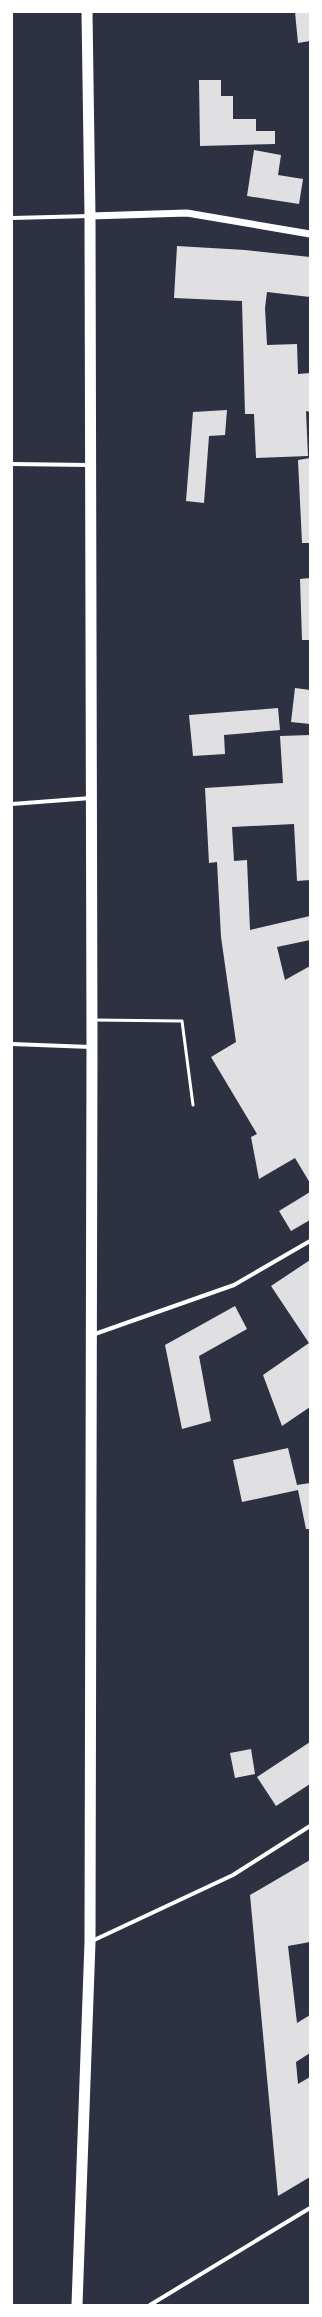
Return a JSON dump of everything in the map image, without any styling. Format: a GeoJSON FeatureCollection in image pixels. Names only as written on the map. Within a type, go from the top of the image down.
{"type":"FeatureCollection","features":[{"type":"Feature","properties":{"kind":"highway"},"geometry":{"type":"LineString","coordinates":[[77,2305],[90,1942],[92,1020],[90,216],[87,12]]}},
{"type":"Feature","properties":{"kind":"street"},"geometry":{"type":"LineString","coordinates":[[12,218],[187,213],[310,234]]}},
{"type":"Feature","properties":{"kind":"street"},"geometry":{"type":"LineString","coordinates":[[12,464],[90,465]]}},
{"type":"Feature","properties":{"kind":"street"},"geometry":{"type":"LineString","coordinates":[[12,804],[91,798]]}},
{"type":"Feature","properties":{"kind":"street"},"geometry":{"type":"LineString","coordinates":[[12,1044],[92,1047]]}},
{"type":"Feature","properties":{"kind":"street"},"geometry":{"type":"LineString","coordinates":[[92,1335],[234,1285],[310,1241]]}},
{"type":"Feature","properties":{"kind":"street"},"geometry":{"type":"LineString","coordinates":[[90,1942],[233,1875],[310,1826]]}},
{"type":"Feature","properties":{"kind":"street"},"geometry":{"type":"LineString","coordinates":[[150,2305],[310,2208]]}},
{"type":"Feature","properties":{"kind":"lane"},"geometry":{"type":"LineString","coordinates":[[92,1020],[182,1021],[193,1105]]}},
{"type":"Feature","properties":{"kind":"building"},"geometry":{"type":"Polygon","coordinates":[[[295,12],[310,12],[310,41],[298,43],[295,12]]]}},
{"type":"Feature","properties":{"kind":"building"},"geometry":{"type":"Polygon","coordinates":[[[199,80],[221,80],[221,96],[233,96],[233,119],[256,119],[256,131],[275,131],[275,144],[200,146],[199,80]]]}},
{"type":"Feature","properties":{"kind":"building"},"geometry":{"type":"Polygon","coordinates":[[[254,150],[281,155],[278,175],[303,179],[299,204],[247,196],[254,150]]]}},
{"type":"Feature","properties":{"kind":"building"},"geometry":{"type":"Polygon","coordinates":[[[177,246],[245,250],[310,257],[310,297],[267,292],[265,308],[267,345],[297,344],[298,374],[310,373],[310,412],[306,411],[308,456],[256,458],[254,414],[245,414],[242,301],[174,298],[177,246]]]}},
{"type":"Feature","properties":{"kind":"building"},"geometry":{"type":"Polygon","coordinates":[[[227,410],[225,435],[209,436],[204,503],[186,501],[193,412],[227,410]]]}},
{"type":"Feature","properties":{"kind":"building"},"geometry":{"type":"Polygon","coordinates":[[[310,458],[310,543],[302,543],[298,460],[310,458]]]}},
{"type":"Feature","properties":{"kind":"building"},"geometry":{"type":"Polygon","coordinates":[[[310,578],[310,640],[302,640],[300,579],[310,578]]]}},
{"type":"Feature","properties":{"kind":"building"},"geometry":{"type":"Polygon","coordinates":[[[295,688],[310,690],[310,724],[291,722],[295,688]]]}},
{"type":"Feature","properties":{"kind":"building"},"geometry":{"type":"Polygon","coordinates":[[[278,708],[280,730],[224,735],[225,754],[193,756],[189,715],[278,708]]]}},
{"type":"Feature","properties":{"kind":"building"},"geometry":{"type":"Polygon","coordinates":[[[310,735],[310,880],[297,881],[294,824],[232,827],[234,861],[247,860],[250,930],[310,916],[310,940],[277,947],[285,980],[310,966],[310,1183],[295,1158],[259,1179],[251,1137],[257,1134],[211,1057],[236,1042],[221,937],[217,862],[209,863],[205,788],[283,783],[280,736],[310,735]]]}},
{"type":"Feature","properties":{"kind":"building"},"geometry":{"type":"Polygon","coordinates":[[[310,1192],[310,1220],[291,1231],[279,1211],[310,1192]]]}},
{"type":"Feature","properties":{"kind":"building"},"geometry":{"type":"Polygon","coordinates":[[[310,1260],[310,1407],[282,1426],[263,1375],[309,1343],[271,1286],[310,1260]]]}},
{"type":"Feature","properties":{"kind":"building"},"geometry":{"type":"Polygon","coordinates":[[[235,1306],[247,1329],[199,1356],[211,1421],[182,1429],[165,1345],[235,1306]]]}},
{"type":"Feature","properties":{"kind":"building"},"geometry":{"type":"Polygon","coordinates":[[[288,1448],[297,1485],[310,1483],[310,1529],[306,1529],[298,1490],[242,1502],[233,1460],[288,1448]]]}},
{"type":"Feature","properties":{"kind":"building"},"geometry":{"type":"Polygon","coordinates":[[[310,1742],[310,1784],[276,1806],[257,1777],[310,1742]]]}},
{"type":"Feature","properties":{"kind":"building"},"geometry":{"type":"Polygon","coordinates":[[[251,1749],[255,1774],[235,1778],[230,1753],[251,1749]]]}},
{"type":"Feature","properties":{"kind":"building"},"geometry":{"type":"Polygon","coordinates":[[[310,1860],[310,1942],[288,1946],[297,2023],[310,2015],[310,2053],[296,2062],[298,2084],[310,2077],[310,2177],[278,2196],[250,1895],[310,1860]]]}}]}
